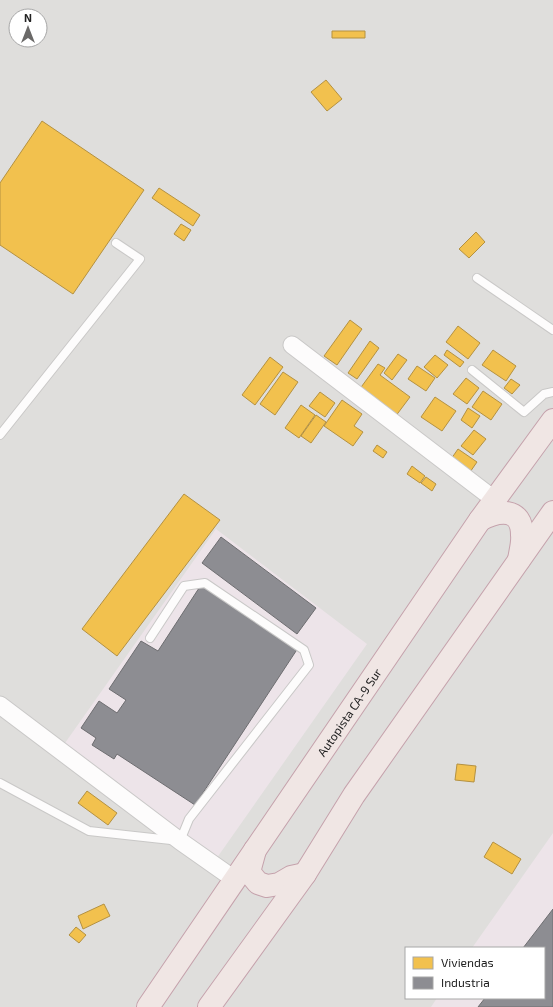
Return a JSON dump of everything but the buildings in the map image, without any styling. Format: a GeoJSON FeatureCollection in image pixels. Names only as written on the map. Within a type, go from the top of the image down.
{"type":"FeatureCollection","features":[{"type":"Feature","properties":{"kind":"highway","name":"Autopista CA-9 Sur"},"geometry":{"type":"LineString","coordinates":[[148,1007],[480,520],[553,420]]}},
{"type":"Feature","properties":{"kind":"highway"},"geometry":{"type":"LineString","coordinates":[[480,520],[494,513],[500,512],[510,514],[517,519],[521,527],[522,536],[519,562]]}},
{"type":"Feature","properties":{"kind":"highway"},"geometry":{"type":"LineString","coordinates":[[209,1007],[305,874],[354,795],[553,512]]}},
{"type":"Feature","properties":{"kind":"highway"},"geometry":{"type":"LineString","coordinates":[[257,845],[249,872],[258,883],[273,886],[283,883],[291,877],[305,874]]}},
{"type":"Feature","properties":{"kind":"street"},"geometry":{"type":"LineString","coordinates":[[292,344],[495,500]]}},
{"type":"Feature","properties":{"kind":"street"},"geometry":{"type":"LineString","coordinates":[[0,705],[234,880]]}},
{"type":"Feature","properties":{"kind":"lane"},"geometry":{"type":"LineString","coordinates":[[0,435],[140,258],[116,243]]}},
{"type":"Feature","properties":{"kind":"lane"},"geometry":{"type":"LineString","coordinates":[[478,278],[553,330]]}},
{"type":"Feature","properties":{"kind":"lane"},"geometry":{"type":"LineString","coordinates":[[472,370],[524,412],[544,394],[553,392]]}},
{"type":"Feature","properties":{"kind":"lane"},"geometry":{"type":"LineString","coordinates":[[0,782],[88,831],[180,841],[189,819],[309,665],[304,650],[205,583],[184,586],[150,638]]}},
{"type":"Feature","properties":{"kind":"shaded area"},"geometry":{"type":"Polygon","coordinates":[[[0,0],[553,0],[553,1007],[0,1007],[0,0]]]}},
{"type":"Feature","properties":{"kind":"shaded area"},"geometry":{"type":"Polygon","coordinates":[[[216,529],[367,644],[214,862],[65,743],[216,529]]]}},
{"type":"Feature","properties":{"kind":"shaded area"},"geometry":{"type":"Polygon","coordinates":[[[553,833],[553,1007],[431,1007],[436,999],[545,999],[545,947],[473,947],[553,833]]]}}]}
